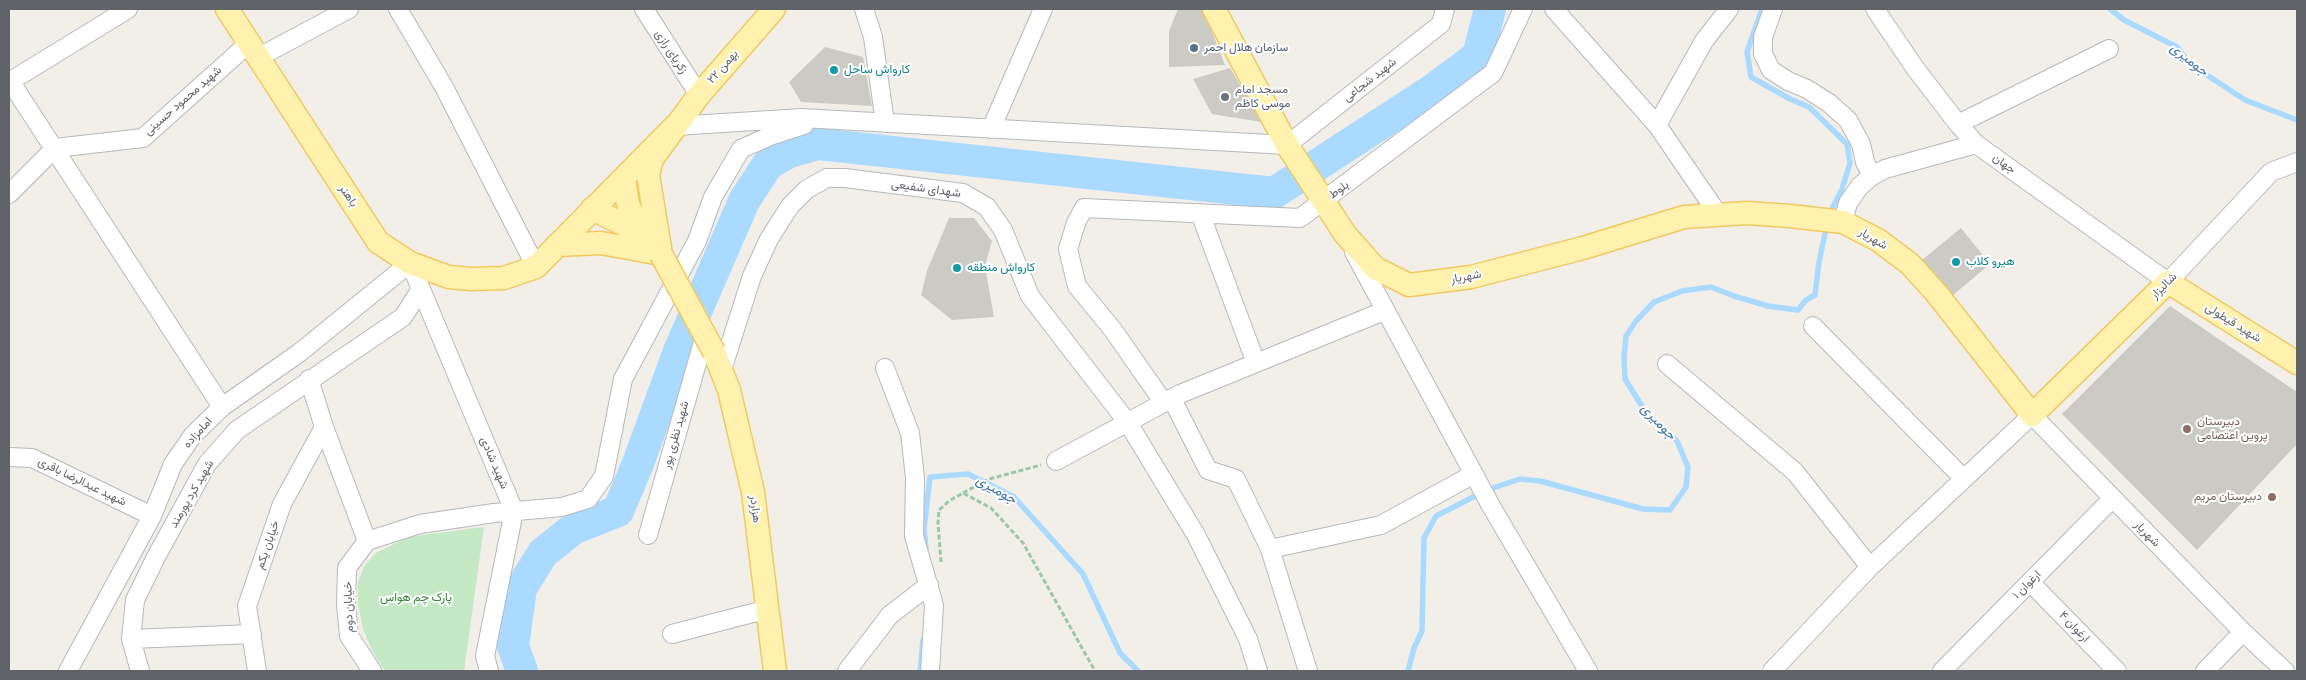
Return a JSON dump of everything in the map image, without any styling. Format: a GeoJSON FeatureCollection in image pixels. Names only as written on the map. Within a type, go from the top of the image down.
{"type":"FeatureCollection","features":[{"type":"Feature","properties":{"kind":"main road","name":"باهنر"},"geometry":{"type":"LineString","coordinates":[[227,9],[378,242],[410,263],[450,277],[470,279],[504,278],[536,267]]}},
{"type":"Feature","properties":{"kind":"main road","name":"۲۲ بهمن"},"geometry":{"type":"LineString","coordinates":[[675,126],[699,95],[774,9]]}},
{"type":"Feature","properties":{"kind":"main road","name":"شهریار"},"geometry":{"type":"LineString","coordinates":[[1214,9],[1292,152],[1345,234],[1376,268],[1409,285],[1471,277],[1583,248],[1684,218],[1747,213],[1830,221],[1878,240],[1910,264],[1937,294],[2032,415]]}},
{"type":"Feature","properties":{"kind":"main road"},"geometry":{"type":"LineString","coordinates":[[536,267],[675,126]]}},
{"type":"Feature","properties":{"kind":"main road"},"geometry":{"type":"LineString","coordinates":[[661,254],[648,174],[652,159],[675,126]]}},
{"type":"Feature","properties":{"kind":"main road"},"geometry":{"type":"LineString","coordinates":[[624,178],[628,204],[634,217],[661,254]]}},
{"type":"Feature","properties":{"kind":"main road"},"geometry":{"type":"LineString","coordinates":[[592,209],[625,225],[661,254]]}},
{"type":"Feature","properties":{"kind":"main road"},"geometry":{"type":"LineString","coordinates":[[557,245],[601,243],[661,254]]}},
{"type":"Feature","properties":{"kind":"main road","name":"هزاردر"},"geometry":{"type":"LineString","coordinates":[[661,254],[713,353],[735,414],[753,492],[775,671]]}},
{"type":"Feature","properties":{"kind":"main road","name":"شهید قیطولی"},"geometry":{"type":"LineString","coordinates":[[2168,282],[2297,363]]}},
{"type":"Feature","properties":{"kind":"main road","name":"شالیزار"},"geometry":{"type":"LineString","coordinates":[[2032,415],[2168,282]]}},
{"type":"Feature","properties":{"kind":"street"},"geometry":{"type":"LineString","coordinates":[[128,9],[10,82],[55,148],[222,407]]}},
{"type":"Feature","properties":{"kind":"street","name":"شهید محمود حسینی"},"geometry":{"type":"LineString","coordinates":[[55,148],[143,138],[254,50],[349,9]]}},
{"type":"Feature","properties":{"kind":"street"},"geometry":{"type":"LineString","coordinates":[[398,9],[444,87],[536,267]]}},
{"type":"Feature","properties":{"kind":"street","name":"زکریای رازی"},"geometry":{"type":"LineString","coordinates":[[644,9],[699,95]]}},
{"type":"Feature","properties":{"kind":"street"},"geometry":{"type":"LineString","coordinates":[[864,9],[872,38],[885,123]]}},
{"type":"Feature","properties":{"kind":"street"},"geometry":{"type":"LineString","coordinates":[[991,128],[1044,9]]}},
{"type":"Feature","properties":{"kind":"street"},"geometry":{"type":"LineString","coordinates":[[1430,9],[1443,16]]}},
{"type":"Feature","properties":{"kind":"street","name":"بلوط"},"geometry":{"type":"LineString","coordinates":[[1164,404],[1114,330],[1077,286],[1068,249],[1076,223],[1084,208],[1300,218],[1493,73],[1523,9]]}},
{"type":"Feature","properties":{"kind":"street"},"geometry":{"type":"LineString","coordinates":[[1554,9],[1657,125],[1718,214]]}},
{"type":"Feature","properties":{"kind":"street"},"geometry":{"type":"LineString","coordinates":[[1657,125],[1704,41],[1729,9]]}},
{"type":"Feature","properties":{"kind":"street"},"geometry":{"type":"LineString","coordinates":[[1773,9],[1763,37],[1763,54],[1771,70],[1829,103],[1848,120],[1861,144],[1865,162],[1872,176]]}},
{"type":"Feature","properties":{"kind":"street","name":"جهان"},"geometry":{"type":"LineString","coordinates":[[1875,9],[1915,68],[1958,124],[1976,144],[2168,282]]}},
{"type":"Feature","properties":{"kind":"street","name":"شهید شجاعی"},"geometry":{"type":"LineString","coordinates":[[1292,152],[1443,16]]}},
{"type":"Feature","properties":{"kind":"street"},"geometry":{"type":"LineString","coordinates":[[1958,124],[2109,49]]}},
{"type":"Feature","properties":{"kind":"street"},"geometry":{"type":"LineString","coordinates":[[675,126],[802,118],[991,128],[1292,152]]}},
{"type":"Feature","properties":{"kind":"street"},"geometry":{"type":"LineString","coordinates":[[309,379],[324,427],[367,541],[420,524],[514,511],[562,507],[588,499],[604,476],[623,379],[697,240],[713,197],[741,149],[770,136],[823,119]]}},
{"type":"Feature","properties":{"kind":"street"},"geometry":{"type":"LineString","coordinates":[[1830,221],[1848,204],[1860,186],[1872,176],[1885,169],[1976,144]]}},
{"type":"Feature","properties":{"kind":"street"},"geometry":{"type":"LineString","coordinates":[[9,194],[55,148]]}},
{"type":"Feature","properties":{"kind":"street","name":"شالیزار"},"geometry":{"type":"LineString","coordinates":[[2168,282],[2270,172],[2297,162]]}},
{"type":"Feature","properties":{"kind":"street","name":"شهدای شفیعی"},"geometry":{"type":"LineString","coordinates":[[713,353],[769,239],[790,206],[806,189],[827,178],[845,178],[964,193],[986,207],[1003,230],[1030,296],[1128,423],[1196,535],[1248,639],[1258,671]]}},
{"type":"Feature","properties":{"kind":"street"},"geometry":{"type":"LineString","coordinates":[[1200,213],[1256,363]]}},
{"type":"Feature","properties":{"kind":"street"},"geometry":{"type":"LineString","coordinates":[[1345,234],[1384,311],[1491,506],[1588,671]]}},
{"type":"Feature","properties":{"kind":"street","name":"شهید شادی"},"geometry":{"type":"LineString","coordinates":[[410,263],[514,511]]}},
{"type":"Feature","properties":{"kind":"street","name":"امامزاده"},"geometry":{"type":"LineString","coordinates":[[68,671],[152,516],[173,464],[193,435],[222,407],[299,353],[410,263]]}},
{"type":"Feature","properties":{"kind":"street","name":"شهید کرد پورمند"},"geometry":{"type":"LineString","coordinates":[[140,671],[131,639],[135,600],[156,557],[207,464],[237,430],[309,379],[403,317],[420,289]]}},
{"type":"Feature","properties":{"kind":"street"},"geometry":{"type":"LineString","coordinates":[[1056,461],[1164,404],[1256,363],[1384,311]]}},
{"type":"Feature","properties":{"kind":"street"},"geometry":{"type":"LineString","coordinates":[[1813,326],[1963,478]]}},
{"type":"Feature","properties":{"kind":"street","name":"شهید نظری پور"},"geometry":{"type":"LineString","coordinates":[[648,536],[713,353]]}},
{"type":"Feature","properties":{"kind":"street"},"geometry":{"type":"LineString","coordinates":[[1667,364],[1795,472],[1870,567]]}},
{"type":"Feature","properties":{"kind":"street"},"geometry":{"type":"LineString","coordinates":[[885,368],[910,433],[915,478],[914,536],[934,605],[930,671]]}},
{"type":"Feature","properties":{"kind":"street"},"geometry":{"type":"LineString","coordinates":[[1164,404],[1208,470],[1236,478],[1270,549],[1308,671]]}},
{"type":"Feature","properties":{"kind":"street"},"geometry":{"type":"LineString","coordinates":[[1772,671],[1870,567],[2032,415]]}},
{"type":"Feature","properties":{"kind":"street","name":"شهریار"},"geometry":{"type":"LineString","coordinates":[[2032,415],[2243,632],[2285,671]]}},
{"type":"Feature","properties":{"kind":"street","name":"خیابان یکم"},"geometry":{"type":"LineString","coordinates":[[257,671],[248,606],[282,504],[324,427]]}},
{"type":"Feature","properties":{"kind":"street","name":"شهید عبدالرضا باقری"},"geometry":{"type":"LineString","coordinates":[[9,457],[32,458],[152,516]]}},
{"type":"Feature","properties":{"kind":"street"},"geometry":{"type":"LineString","coordinates":[[1270,549],[1381,525],[1471,468]]}},
{"type":"Feature","properties":{"kind":"street","name":"ارغوان ۱"},"geometry":{"type":"LineString","coordinates":[[1942,671],[2112,498]]}},
{"type":"Feature","properties":{"kind":"street"},"geometry":{"type":"LineString","coordinates":[[489,671],[485,656],[514,511]]}},
{"type":"Feature","properties":{"kind":"street","name":"خیابان دوم"},"geometry":{"type":"LineString","coordinates":[[367,541],[348,568],[346,604],[349,636],[372,671]]}},
{"type":"Feature","properties":{"kind":"street","name":"ارغوان ۴"},"geometry":{"type":"LineString","coordinates":[[2030,582],[2117,671]]}},
{"type":"Feature","properties":{"kind":"street"},"geometry":{"type":"LineString","coordinates":[[846,671],[890,615],[929,585]]}},
{"type":"Feature","properties":{"kind":"street"},"geometry":{"type":"LineString","coordinates":[[672,634],[768,609]]}},
{"type":"Feature","properties":{"kind":"street"},"geometry":{"type":"LineString","coordinates":[[2205,671],[2243,632]]}},
{"type":"Feature","properties":{"kind":"street"},"geometry":{"type":"LineString","coordinates":[[131,639],[252,634]]}},
{"type":"Feature","properties":{"kind":"path"},"geometry":{"type":"LineString","coordinates":[[914,528],[956,497],[989,478],[1056,461]]}},
{"type":"Feature","properties":{"kind":"path"},"geometry":{"type":"LineString","coordinates":[[956,497],[963,493],[991,508],[1023,543],[1095,671]]}},
{"type":"Feature","properties":{"kind":"path"},"geometry":{"type":"LineString","coordinates":[[939,510],[938,524],[942,557],[940,567]]}},
{"type":"Feature","properties":{"kind":"green space","name":"پارک چم هواس"},"geometry":{"type":"Polygon","coordinates":[[[484,527],[464,671],[385,671],[372,650],[363,629],[358,603],[358,581],[365,565],[376,553],[408,537],[484,527]]]}},
{"type":"Feature","properties":{"kind":"building","name":"سازمان هلال احمر"},"geometry":{"type":"Polygon","coordinates":[[[1178,9],[1203,9],[1225,65],[1169,67],[1169,31],[1178,9]]]}},
{"type":"Feature","properties":{"kind":"building","name":"کارواش ساحل"},"geometry":{"type":"Polygon","coordinates":[[[825,47],[863,57],[872,106],[801,102],[789,82],[825,47]]]}},
{"type":"Feature","properties":{"kind":"building","name":"مسجد امام موسی کاظم"},"geometry":{"type":"Polygon","coordinates":[[[1230,68],[1262,122],[1212,114],[1193,79],[1230,68]]]}},
{"type":"Feature","properties":{"kind":"building","name":"کارواش منطقه"},"geometry":{"type":"Polygon","coordinates":[[[949,218],[974,218],[992,241],[985,266],[994,317],[952,320],[921,295],[927,271],[949,218]]]}},
{"type":"Feature","properties":{"kind":"building","name":"هیرو کلاب"},"geometry":{"type":"Polygon","coordinates":[[[1961,228],[1990,264],[1953,295],[1922,260],[1961,228]]]}},
{"type":"Feature","properties":{"kind":"building","name":"دبیرستان پروین اعتصامی"},"geometry":{"type":"Polygon","coordinates":[[[2170,306],[2297,392],[2297,444],[2197,550],[2062,414],[2170,306]]]}},
{"type":"Feature","properties":{"kind":"waterway"},"geometry":{"type":"LineString","coordinates":[[522,671],[513,646],[521,588],[543,553],[573,529],[618,511],[637,466],[679,351],[744,201],[768,164],[789,152],[818,144],[1274,193],[1428,93],[1478,56],[1490,9]]}},
{"type":"Feature","properties":{"kind":"waterway","name":"جومیری"},"geometry":{"type":"LineString","coordinates":[[1762,9],[1747,52],[1751,77],[1790,99],[1809,107],[1847,144],[1850,163],[1842,189],[1829,215]]}},
{"type":"Feature","properties":{"kind":"waterway","name":"جومیری"},"geometry":{"type":"LineString","coordinates":[[2110,9],[2124,20],[2177,47],[2190,64],[2245,100],[2297,120]]}},
{"type":"Feature","properties":{"kind":"waterway","name":"جومیری"},"geometry":{"type":"LineString","coordinates":[[1408,671],[1414,648],[1422,631],[1424,538],[1436,516],[1487,490],[1520,479],[1540,481],[1643,509],[1670,510],[1686,487],[1688,467],[1677,441],[1645,411],[1625,379],[1624,357],[1626,336],[1636,321],[1654,302],[1682,291],[1711,287],[1768,306],[1798,310],[1806,300],[1815,295],[1819,262],[1827,224]]}},
{"type":"Feature","properties":{"kind":"waterway","name":"جومیری"},"geometry":{"type":"LineString","coordinates":[[926,548],[924,529],[930,477],[968,474],[1014,497],[1083,574],[1120,653],[1138,671]]}},
{"type":"Feature","properties":{"kind":"waterway","name":"جومیری"},"geometry":{"type":"LineString","coordinates":[[920,671],[923,640]]}},
{"type":"Feature","properties":{"kind":"place","name":"سازمان هلال احمر"},"geometry":{"type":"Point","coordinates":[1194,48]}},
{"type":"Feature","properties":{"kind":"place","name":"کارواش ساحل"},"geometry":{"type":"Point","coordinates":[834,70]}},
{"type":"Feature","properties":{"kind":"place","name":"مسجد امام موسی کاظم"},"geometry":{"type":"Point","coordinates":[1225,97]}},
{"type":"Feature","properties":{"kind":"place","name":"هیرو کلاب"},"geometry":{"type":"Point","coordinates":[1956,262]}},
{"type":"Feature","properties":{"kind":"place","name":"کارواش منطقه"},"geometry":{"type":"Point","coordinates":[957,268]}},
{"type":"Feature","properties":{"kind":"place","name":"دبیرستان پروین اعتصامی"},"geometry":{"type":"Point","coordinates":[2187,429]}},
{"type":"Feature","properties":{"kind":"place","name":"دبیرستان مریم"},"geometry":{"type":"Point","coordinates":[2272,497]}}]}
